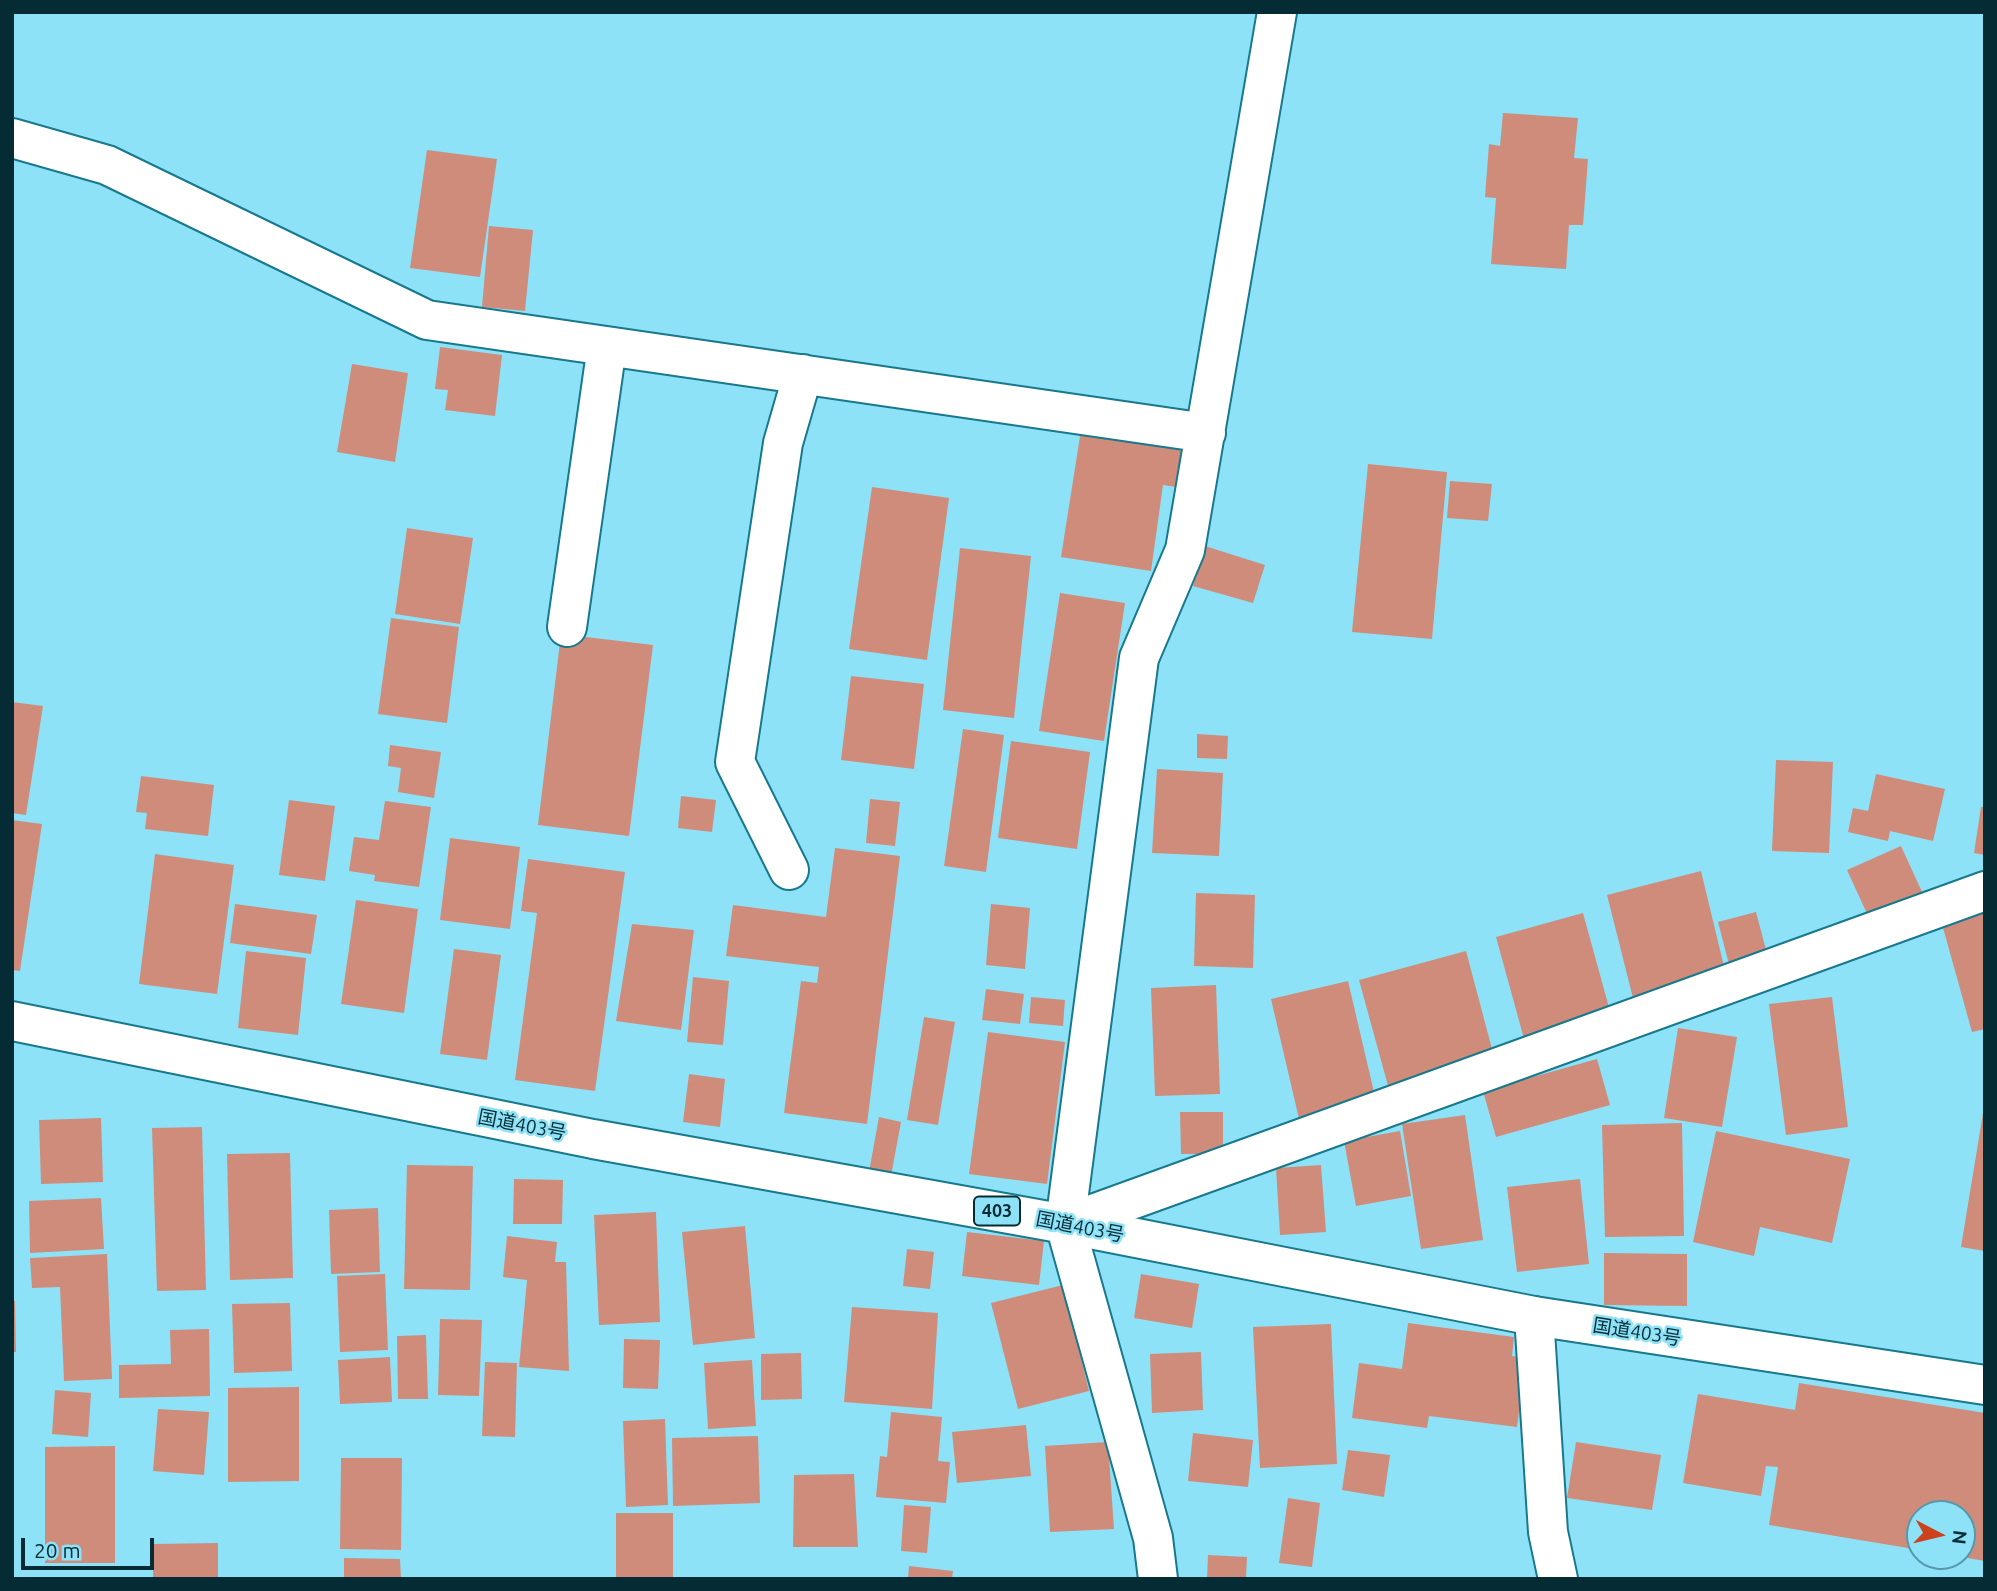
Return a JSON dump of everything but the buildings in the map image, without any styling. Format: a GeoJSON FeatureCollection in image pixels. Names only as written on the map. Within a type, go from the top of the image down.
{"type":"FeatureCollection","features":[{"type":"Feature","properties":{"kind":"main road"},"geometry":{"type":"LineString","coordinates":[[1158,1579],[1153,1538],[1065,1224],[1139,658],[1185,550],[1277,12]]}},
{"type":"Feature","properties":{"kind":"main road"},"geometry":{"type":"LineString","coordinates":[[12,138],[107,165],[427,320],[1206,433]]}},
{"type":"Feature","properties":{"kind":"main road"},"geometry":{"type":"LineString","coordinates":[[567,627],[607,346]]}},
{"type":"Feature","properties":{"kind":"main road"},"geometry":{"type":"LineString","coordinates":[[789,870],[735,762],[783,443],[803,374]]}},
{"type":"Feature","properties":{"kind":"main road"},"geometry":{"type":"LineString","coordinates":[[1065,1224],[1985,891]]}},
{"type":"Feature","properties":{"kind":"main road","name":"国道403号"},"geometry":{"type":"LineString","coordinates":[[12,1021],[593,1139],[1065,1224],[1534,1316],[1985,1385]]}},
{"type":"Feature","properties":{"kind":"main road"},"geometry":{"type":"LineString","coordinates":[[1534,1316],[1548,1532],[1558,1579]]}}]}
